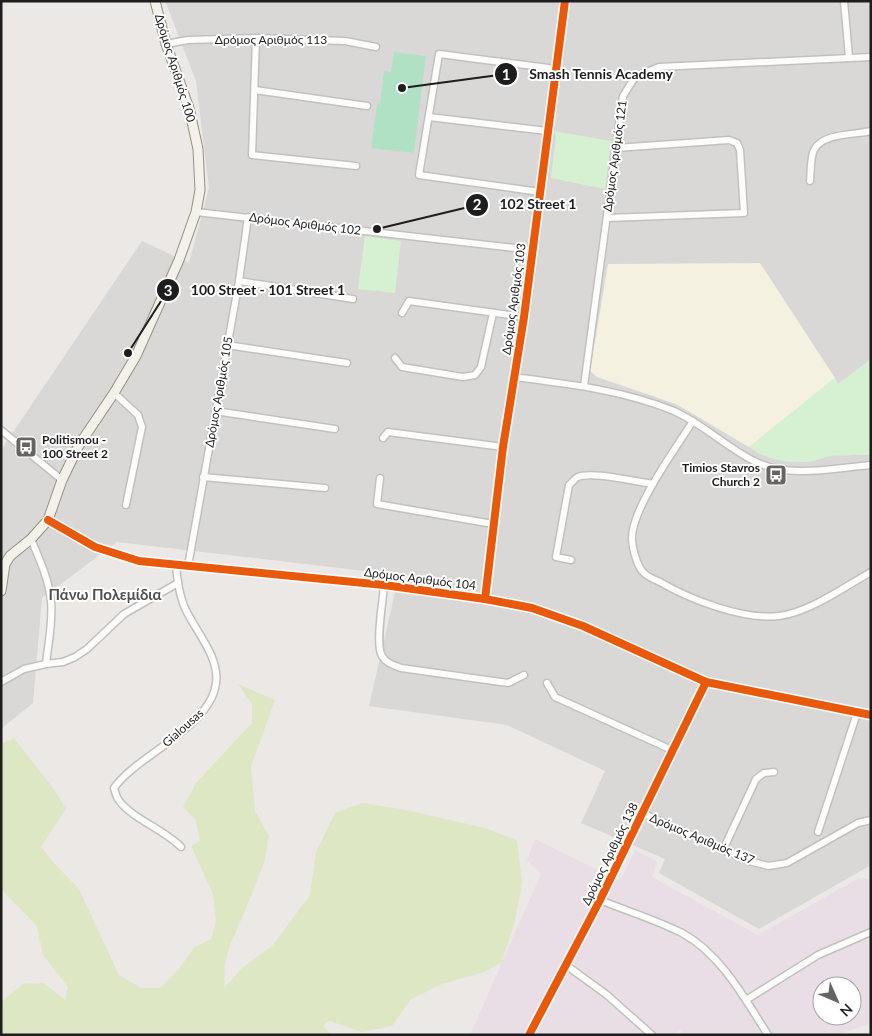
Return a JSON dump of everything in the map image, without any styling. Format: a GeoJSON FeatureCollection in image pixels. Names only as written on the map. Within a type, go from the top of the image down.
{"type":"FeatureCollection","features":[{"type":"Feature","properties":{"kind":"main road","name":"Δρόμος Αριθμός 100"},"geometry":{"type":"LineString","coordinates":[[48,520],[62,480],[78,445],[114,393],[136,356],[179,260],[196,212],[200,190],[198,149],[189,108],[166,44],[154,1]]}},
{"type":"Feature","properties":{"kind":"main road"},"geometry":{"type":"LineString","coordinates":[[1,591],[5,564],[18,548],[30,539],[48,520]]}},
{"type":"Feature","properties":{"kind":"street","name":"Δρόμος Αριθμός 103"},"geometry":{"type":"LineString","coordinates":[[485,599],[503,447],[524,318],[565,1]]}},
{"type":"Feature","properties":{"kind":"street"},"geometry":{"type":"LineString","coordinates":[[844,1],[849,57]]}},
{"type":"Feature","properties":{"kind":"street","name":"Δρόμος Αριθμός 113"},"geometry":{"type":"LineString","coordinates":[[166,44],[188,40],[256,38],[345,41],[376,46]]}},
{"type":"Feature","properties":{"kind":"street"},"geometry":{"type":"LineString","coordinates":[[256,38],[252,155],[356,166]]}},
{"type":"Feature","properties":{"kind":"street"},"geometry":{"type":"LineString","coordinates":[[540,192],[419,175],[439,54],[556,69]]}},
{"type":"Feature","properties":{"kind":"street","name":"Δρόμος Αριθμός 121"},"geometry":{"type":"LineString","coordinates":[[584,386],[623,96],[635,77],[658,67],[871,57]]}},
{"type":"Feature","properties":{"kind":"street"},"geometry":{"type":"LineString","coordinates":[[255,90],[366,106]]}},
{"type":"Feature","properties":{"kind":"street"},"geometry":{"type":"LineString","coordinates":[[429,117],[547,131]]}},
{"type":"Feature","properties":{"kind":"street"},"geometry":{"type":"LineString","coordinates":[[810,181],[814,151],[820,142],[830,137],[871,131]]}},
{"type":"Feature","properties":{"kind":"street"},"geometry":{"type":"LineString","coordinates":[[607,218],[744,214],[738,143],[729,140],[616,148]]}},
{"type":"Feature","properties":{"kind":"street","name":"Δρόμος Αριθμός 102"},"geometry":{"type":"LineString","coordinates":[[196,212],[533,250]]}},
{"type":"Feature","properties":{"kind":"street","name":"Δρόμος Αριθμός 105"},"geometry":{"type":"LineString","coordinates":[[188,566],[239,281],[248,217]]}},
{"type":"Feature","properties":{"kind":"street"},"geometry":{"type":"LineString","coordinates":[[239,281],[353,298]]}},
{"type":"Feature","properties":{"kind":"street"},"geometry":{"type":"LineString","coordinates":[[402,313],[409,301],[524,318]]}},
{"type":"Feature","properties":{"kind":"street"},"geometry":{"type":"LineString","coordinates":[[395,358],[402,367],[463,377],[475,375],[481,367],[493,313]]}},
{"type":"Feature","properties":{"kind":"street"},"geometry":{"type":"LineString","coordinates":[[227,345],[347,363]]}},
{"type":"Feature","properties":{"kind":"street"},"geometry":{"type":"LineString","coordinates":[[514,378],[584,386],[647,401],[693,421],[755,462],[779,469],[806,471],[871,465]]}},
{"type":"Feature","properties":{"kind":"street"},"geometry":{"type":"LineString","coordinates":[[114,393],[138,415],[142,426],[126,505]]}},
{"type":"Feature","properties":{"kind":"street"},"geometry":{"type":"LineString","coordinates":[[215,411],[335,428]]}},
{"type":"Feature","properties":{"kind":"street"},"geometry":{"type":"LineString","coordinates":[[693,421],[653,484],[636,516],[632,538],[635,555],[643,573],[685,596],[750,616],[779,616],[806,608],[871,572]]}},
{"type":"Feature","properties":{"kind":"street"},"geometry":{"type":"LineString","coordinates":[[1,430],[62,480]]}},
{"type":"Feature","properties":{"kind":"street"},"geometry":{"type":"LineString","coordinates":[[383,438],[388,432],[503,447]]}},
{"type":"Feature","properties":{"kind":"street"},"geometry":{"type":"LineString","coordinates":[[571,560],[556,557],[569,485],[572,482],[578,477],[592,475],[653,484]]}},
{"type":"Feature","properties":{"kind":"street"},"geometry":{"type":"LineString","coordinates":[[203,477],[325,488]]}},
{"type":"Feature","properties":{"kind":"street"},"geometry":{"type":"LineString","coordinates":[[380,478],[377,504],[493,524]]}},
{"type":"Feature","properties":{"kind":"street","name":"Δρόμος Αριθμός 104"},"geometry":{"type":"LineString","coordinates":[[48,520],[96,546],[139,561],[384,585],[485,599],[532,608],[583,626],[706,682],[871,715]]}},
{"type":"Feature","properties":{"kind":"street"},"geometry":{"type":"LineString","coordinates":[[30,539],[41,561],[51,601],[46,664]]}},
{"type":"Feature","properties":{"kind":"street","name":"Gialousas"},"geometry":{"type":"LineString","coordinates":[[176,565],[178,584],[184,606],[208,650],[216,672],[214,692],[206,708],[179,734],[122,777],[114,788],[118,799],[127,810],[175,840],[181,847]]}},
{"type":"Feature","properties":{"kind":"street"},"geometry":{"type":"LineString","coordinates":[[1,682],[24,669],[62,662],[75,657],[124,614],[178,584]]}},
{"type":"Feature","properties":{"kind":"street"},"geometry":{"type":"LineString","coordinates":[[384,585],[378,645],[381,655],[388,663],[401,668],[508,683],[524,675]]}},
{"type":"Feature","properties":{"kind":"street","name":"Δρόμος Αριθμός 138"},"geometry":{"type":"LineString","coordinates":[[529,1035],[600,900],[706,682]]}},
{"type":"Feature","properties":{"kind":"street"},"geometry":{"type":"LineString","coordinates":[[547,683],[555,697],[674,750]]}},
{"type":"Feature","properties":{"kind":"street"},"geometry":{"type":"LineString","coordinates":[[818,832],[857,713]]}},
{"type":"Feature","properties":{"kind":"street"},"geometry":{"type":"LineString","coordinates":[[723,850],[756,779],[764,773],[774,772]]}},
{"type":"Feature","properties":{"kind":"street","name":"Δρόμος Αριθμός 137"},"geometry":{"type":"LineString","coordinates":[[642,813],[723,850],[768,866],[787,863],[858,823],[871,820]]}},
{"type":"Feature","properties":{"kind":"street"},"geometry":{"type":"LineString","coordinates":[[600,900],[683,934],[705,950],[721,965],[768,1035]]}},
{"type":"Feature","properties":{"kind":"street"},"geometry":{"type":"LineString","coordinates":[[746,1000],[818,955],[871,932]]}},
{"type":"Feature","properties":{"kind":"street"},"geometry":{"type":"LineString","coordinates":[[566,965],[607,995],[652,1035]]}},
{"type":"Feature","properties":{"kind":"shaded area"},"geometry":{"type":"Polygon","coordinates":[[[165,1],[871,1],[871,865],[759,929],[659,873],[665,859],[581,823],[605,771],[507,725],[369,706],[399,575],[117,542],[42,598],[33,703],[1,729],[1,450],[142,241],[189,263],[209,188],[196,81],[165,1]]]}},
{"type":"Feature","properties":{"kind":"shaded area"},"geometry":{"type":"Polygon","coordinates":[[[760,263],[835,378],[749,447],[676,404],[597,377],[590,371],[608,264],[760,263]]]}},
{"type":"Feature","properties":{"kind":"shaded area"},"geometry":{"type":"Polygon","coordinates":[[[535,839],[620,881],[635,850],[657,862],[652,877],[758,935],[859,878],[871,879],[871,1024],[835,1035],[684,1035],[680,1030],[674,1035],[470,1035],[541,874],[527,860],[535,839]]]}},
{"type":"Feature","properties":{"kind":"green space"},"geometry":{"type":"Polygon","coordinates":[[[394,52],[426,56],[414,153],[371,148],[377,104],[380,104],[384,71],[391,72],[394,52]]]}},
{"type":"Feature","properties":{"kind":"green space"},"geometry":{"type":"Polygon","coordinates":[[[554,131],[611,141],[605,189],[551,178],[556,136],[554,131]]]}},
{"type":"Feature","properties":{"kind":"green space"},"geometry":{"type":"Polygon","coordinates":[[[365,236],[401,241],[395,293],[358,289],[365,236]]]}},
{"type":"Feature","properties":{"kind":"green space"},"geometry":{"type":"Polygon","coordinates":[[[871,359],[871,455],[835,456],[808,462],[787,462],[767,457],[749,447],[835,378],[838,384],[871,359]]]}},
{"type":"Feature","properties":{"kind":"green space"},"geometry":{"type":"Polygon","coordinates":[[[238,684],[275,700],[251,766],[255,811],[269,836],[264,863],[230,945],[225,965],[224,988],[242,968],[272,946],[310,895],[316,852],[335,813],[362,803],[401,809],[485,828],[517,840],[522,882],[514,925],[502,962],[484,972],[442,984],[410,1000],[392,1026],[361,1032],[330,1021],[323,1026],[332,1035],[7,1035],[1,1031],[1,1002],[23,984],[44,983],[65,1000],[68,987],[43,955],[37,926],[1,889],[1,744],[14,738],[48,781],[66,809],[41,847],[79,889],[119,975],[141,988],[160,988],[178,970],[195,947],[211,939],[216,921],[213,894],[191,846],[200,841],[196,820],[183,807],[196,783],[252,723],[252,704],[238,684]]]}},
{"type":"Feature","properties":{"kind":"cycle path"},"geometry":{"type":"LineString","coordinates":[[485,599],[503,447],[524,317],[565,1]]}},
{"type":"Feature","properties":{"kind":"cycle path"},"geometry":{"type":"LineString","coordinates":[[48,520],[95,547],[139,561],[384,585],[485,599],[532,608],[583,626],[706,682],[871,715]]}},
{"type":"Feature","properties":{"kind":"cycle path"},"geometry":{"type":"LineString","coordinates":[[529,1035],[600,900],[706,682]]}},
{"type":"Feature","properties":{"kind":"place","name":"Smash Tennis Academy"},"geometry":{"type":"Point","coordinates":[402,88]}},
{"type":"Feature","properties":{"kind":"place","name":"102 Street 1"},"geometry":{"type":"Point","coordinates":[377,229]}},
{"type":"Feature","properties":{"kind":"place","name":"100 Street - 101 Street 1"},"geometry":{"type":"Point","coordinates":[128,353]}},
{"type":"Feature","properties":{"kind":"place","name":"Politismou - 100 Street 2"},"geometry":{"type":"Point","coordinates":[26,447]}},
{"type":"Feature","properties":{"kind":"place","name":"Timios Stavros Church 2"},"geometry":{"type":"Point","coordinates":[776,475]}},
{"type":"Feature","properties":{"kind":"district","name":"Πάνω Πολεμίδια"},"geometry":{"type":"Point","coordinates":[105,595]}}]}
